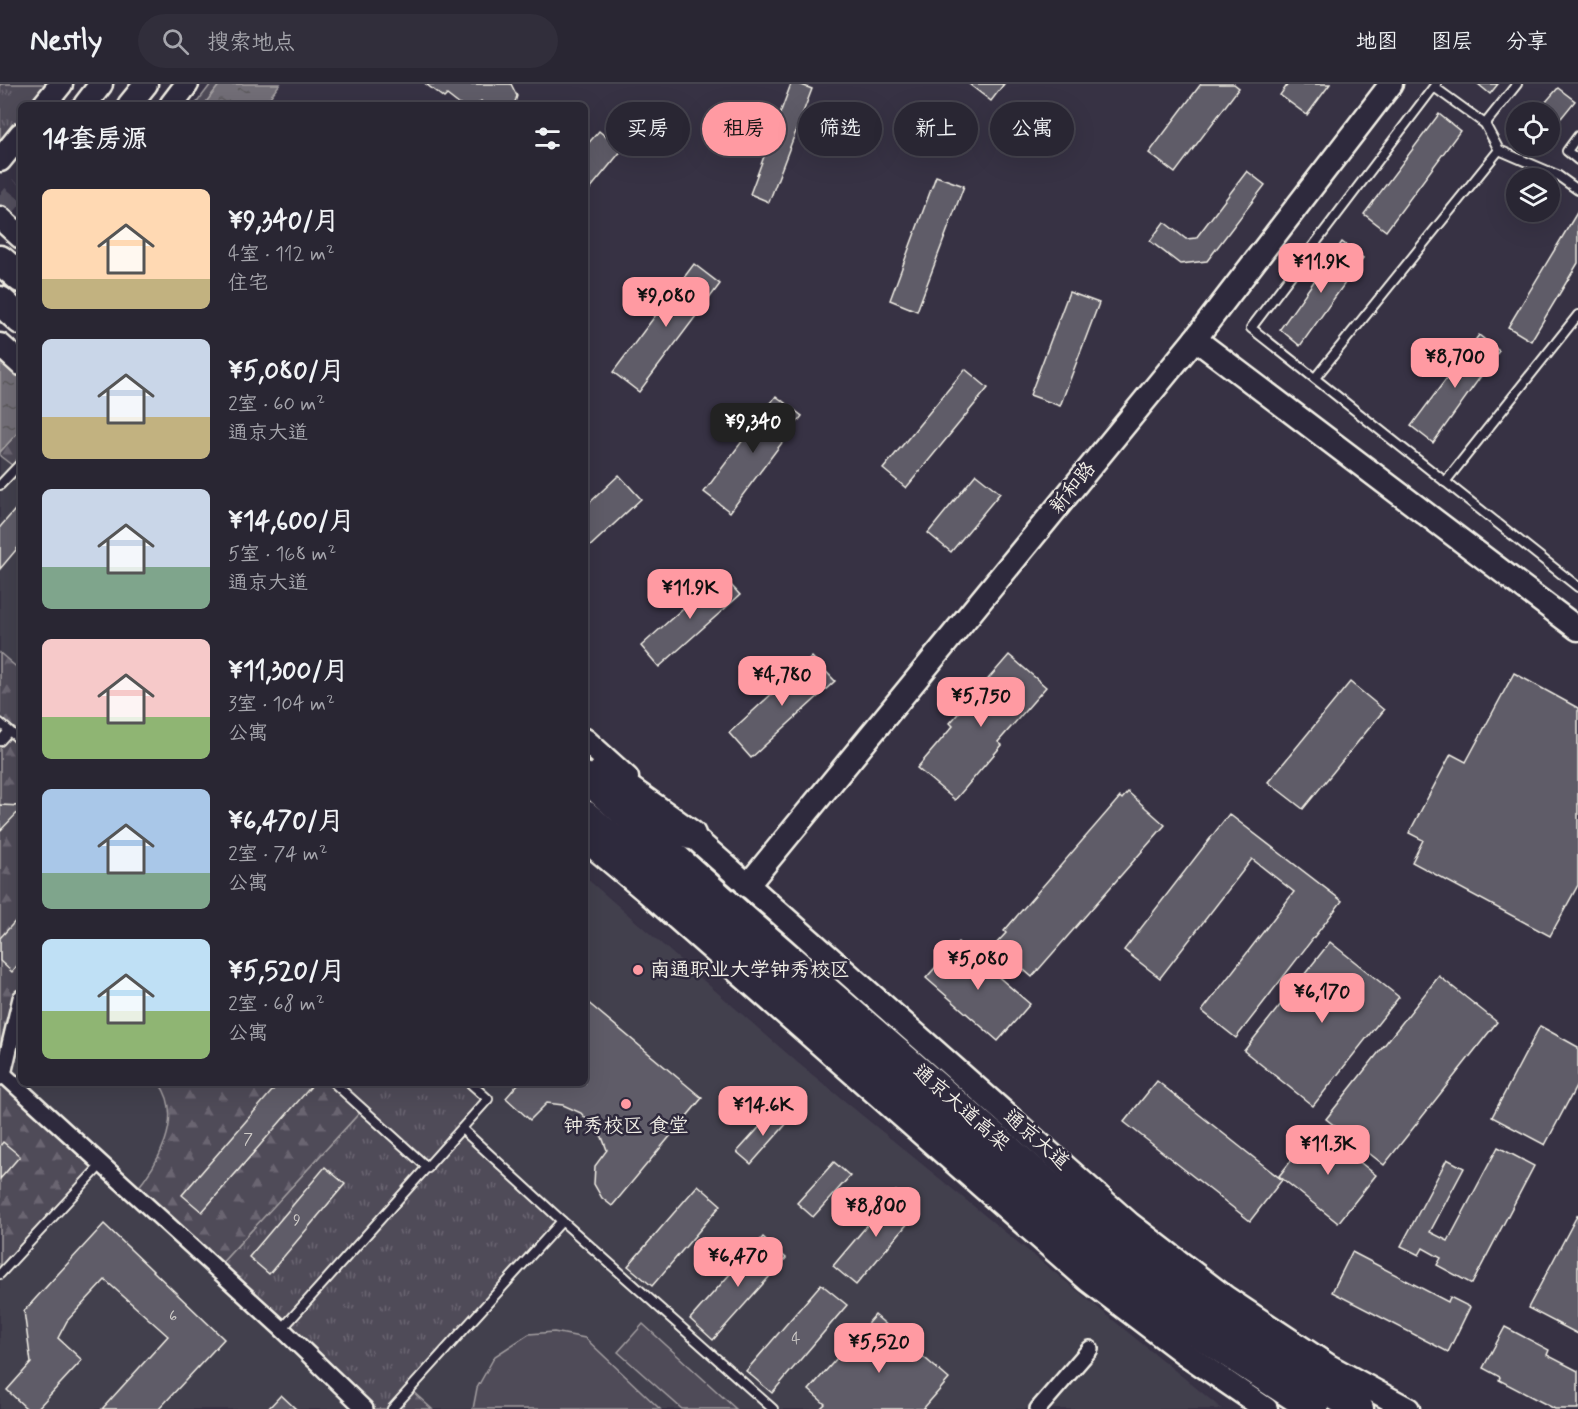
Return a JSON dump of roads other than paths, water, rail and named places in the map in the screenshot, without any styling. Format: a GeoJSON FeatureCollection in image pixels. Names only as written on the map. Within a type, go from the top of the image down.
{"type":"FeatureCollection","features":[{"type":"Feature","properties":{"kind":"highway"},"geometry":{"type":"LineString","coordinates":[[0,260],[18,275]]}},
{"type":"Feature","properties":{"kind":"highway"},"geometry":{"type":"LineString","coordinates":[[0,301],[18,317]]}},
{"type":"Feature","properties":{"kind":"highway"},"geometry":{"type":"LineString","coordinates":[[588,761],[691,835]]}},
{"type":"Feature","properties":{"kind":"highway","name":"通京大道高架"},"geometry":{"type":"LineString","coordinates":[[588,780],[730,908],[848,1025],[1102,1263],[1199,1334],[1314,1409]]}},
{"type":"Feature","properties":{"kind":"highway","name":"通京大道高架"},"geometry":{"type":"LineString","coordinates":[[588,818],[716,926],[848,1025],[1117,1244],[1211,1316],[1313,1383],[1359,1409]]}},
{"type":"Feature","properties":{"kind":"highway"},"geometry":{"type":"LineString","coordinates":[[588,830],[648,893]]}},
{"type":"Feature","properties":{"kind":"main road"},"geometry":{"type":"LineString","coordinates":[[46,102],[61,84]]}},
{"type":"Feature","properties":{"kind":"main road"},"geometry":{"type":"LineString","coordinates":[[86,102],[101,84]]}},
{"type":"Feature","properties":{"kind":"main road"},"geometry":{"type":"LineString","coordinates":[[131,102],[146,84]]}},
{"type":"Feature","properties":{"kind":"main road"},"geometry":{"type":"LineString","coordinates":[[173,102],[187,84]]}},
{"type":"Feature","properties":{"kind":"main road","name":"新和路"},"geometry":{"type":"LineString","coordinates":[[747,886],[1195,339],[1390,84]]}},
{"type":"Feature","properties":{"kind":"main road"},"geometry":{"type":"LineString","coordinates":[[0,160],[18,138]]}},
{"type":"Feature","properties":{"kind":"main road"},"geometry":{"type":"LineString","coordinates":[[0,218],[18,234]]}},
{"type":"Feature","properties":{"kind":"main road"},"geometry":{"type":"LineString","coordinates":[[1195,339],[1578,629]]}},
{"type":"Feature","properties":{"kind":"main road"},"geometry":{"type":"LineString","coordinates":[[0,345],[18,360]]}},
{"type":"Feature","properties":{"kind":"main road","name":"通京大道"},"geometry":{"type":"LineString","coordinates":[[588,743],[1130,1224],[1225,1297],[1329,1366],[1408,1409]]}},
{"type":"Feature","properties":{"kind":"main road"},"geometry":{"type":"LineString","coordinates":[[588,843],[1089,1281],[1184,1353],[1266,1409]]}},
{"type":"Feature","properties":{"kind":"street"},"geometry":{"type":"LineString","coordinates":[[18,1010],[2,1076],[282,1329],[365,1409]]}},
{"type":"Feature","properties":{"kind":"street"},"geometry":{"type":"LineString","coordinates":[[1038,1409],[1090,1349]]}},
{"type":"Feature","properties":{"kind":"lane"},"geometry":{"type":"LineString","coordinates":[[1485,124],[1517,84]]}},
{"type":"Feature","properties":{"kind":"lane"},"geometry":{"type":"LineString","coordinates":[[1578,190],[1557,175],[1499,150],[1485,124],[1435,86],[1251,328],[1578,587]]}},
{"type":"Feature","properties":{"kind":"lane"},"geometry":{"type":"LineString","coordinates":[[1578,136],[1567,151],[1578,160]]}},
{"type":"Feature","properties":{"kind":"lane"},"geometry":{"type":"LineString","coordinates":[[1315,378],[1499,150]]}},
{"type":"Feature","properties":{"kind":"lane"},"geometry":{"type":"LineString","coordinates":[[1445,482],[1578,315]]}},
{"type":"Feature","properties":{"kind":"lane"},"geometry":{"type":"LineString","coordinates":[[0,485],[18,466]]}},
{"type":"Feature","properties":{"kind":"lane"},"geometry":{"type":"LineString","coordinates":[[0,723],[18,738]]}},
{"type":"Feature","properties":{"kind":"lane"},"geometry":{"type":"LineString","coordinates":[[0,741],[9,731]]}},
{"type":"Feature","properties":{"kind":"lane"},"geometry":{"type":"LineString","coordinates":[[337,1086],[428,1168]]}},
{"type":"Feature","properties":{"kind":"lane"},"geometry":{"type":"LineString","coordinates":[[282,1329],[488,1099],[473,1086]]}},
{"type":"Feature","properties":{"kind":"lane"},"geometry":{"type":"LineString","coordinates":[[462,1129],[773,1409]]}},
{"type":"Feature","properties":{"kind":"lane"},"geometry":{"type":"LineString","coordinates":[[0,1274],[101,1165]]}},
{"type":"Feature","properties":{"kind":"lane"},"geometry":{"type":"LineString","coordinates":[[392,1409],[562,1221]]}},
{"type":"Feature","properties":{"kind":"water"},"geometry":{"type":"Polygon","coordinates":[[[220,84],[280,84],[266,102],[206,102],[220,84]]]}},
{"type":"Feature","properties":{"kind":"water"},"geometry":{"type":"Polygon","coordinates":[[[18,344],[18,432],[0,452],[0,366],[18,344]]]}},
{"type":"Feature","properties":{"kind":"tunnel"},"geometry":{"type":"LineString","coordinates":[[0,212],[18,190]]}},
{"type":"Feature","properties":{"kind":"place","name":"南通职业大学钟秀校区"},"geometry":{"type":"Point","coordinates":[638,970]}},
{"type":"Feature","properties":{"kind":"place","name":"钟秀校区 食堂"},"geometry":{"type":"Point","coordinates":[626,1104]}}]}
